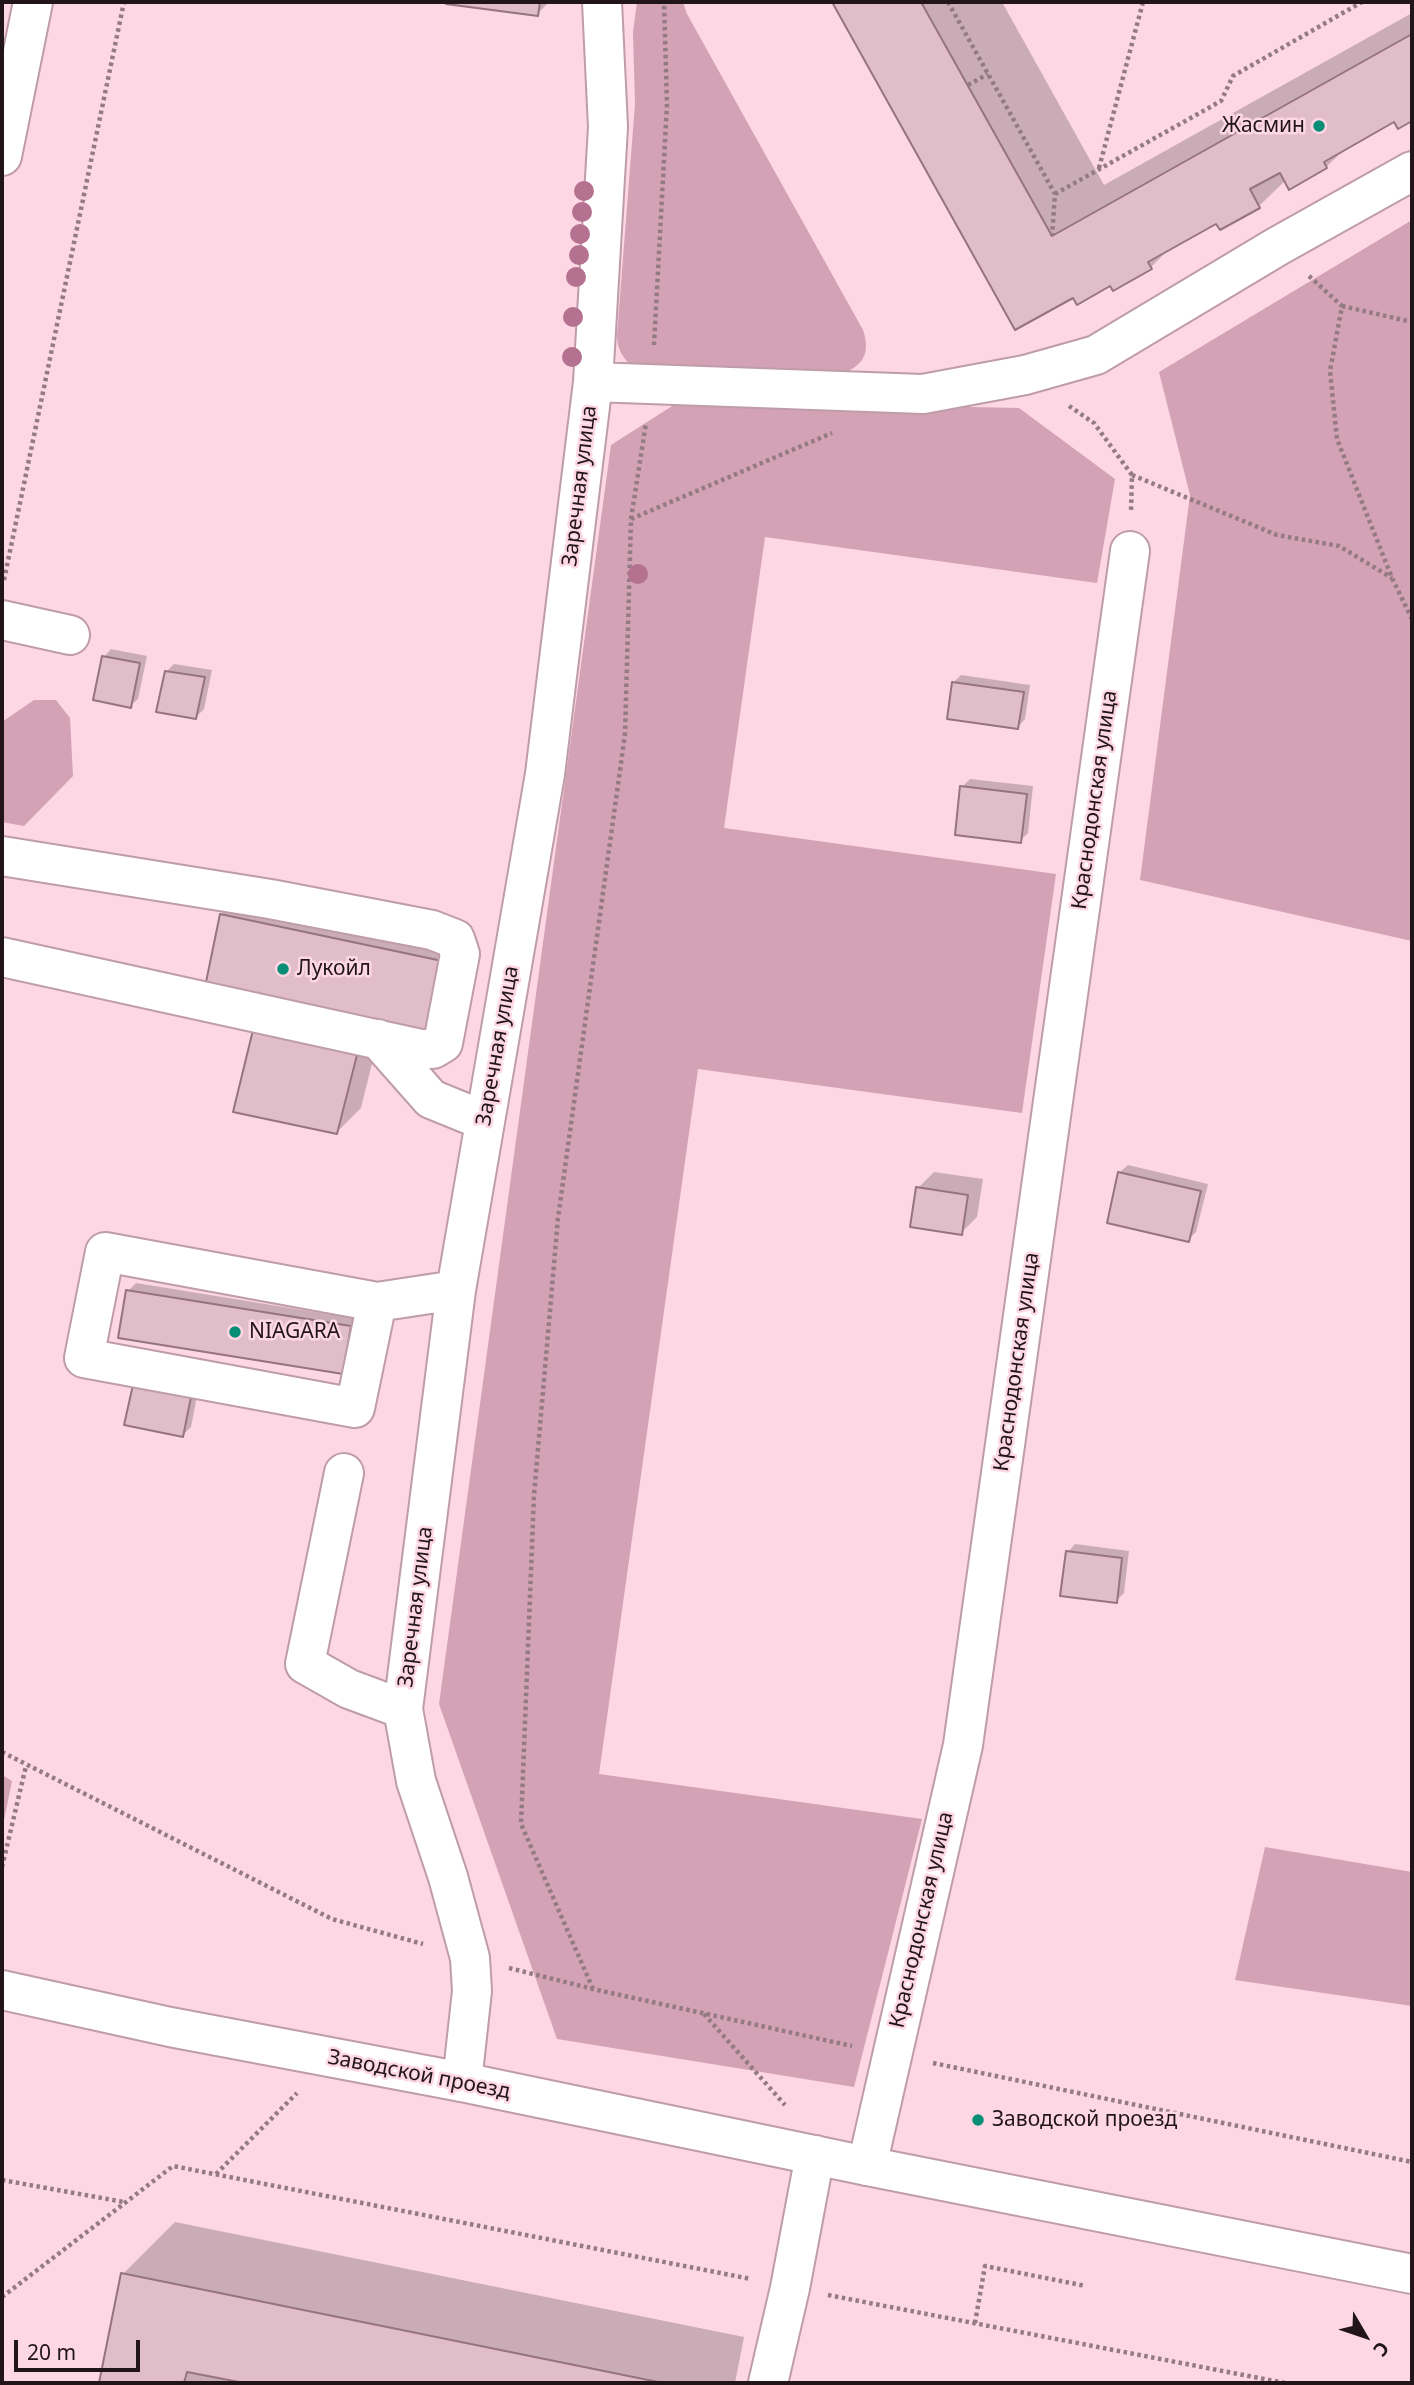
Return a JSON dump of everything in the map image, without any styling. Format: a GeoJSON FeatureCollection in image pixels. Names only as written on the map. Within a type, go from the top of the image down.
{"type":"FeatureCollection","features":[{"type":"Feature","properties":{"kind":"street"},"geometry":{"type":"LineString","coordinates":[[2,156],[33,2]]}},
{"type":"Feature","properties":{"kind":"street","name":"Заречная улица"},"geometry":{"type":"LineString","coordinates":[[462,2082],[472,1992],[470,1958],[448,1877],[416,1781],[403,1709],[456,1290],[545,774],[593,382],[608,127],[602,2]]}},
{"type":"Feature","properties":{"kind":"street"},"geometry":{"type":"LineString","coordinates":[[593,382],[923,394],[1026,375],[1096,355],[1278,246],[1412,171]]}},
{"type":"Feature","properties":{"kind":"street","name":"Краснодонская улица"},"geometry":{"type":"LineString","coordinates":[[867,2166],[963,1745],[1130,551]]}},
{"type":"Feature","properties":{"kind":"street"},"geometry":{"type":"LineString","coordinates":[[2,620],[70,635]]}},
{"type":"Feature","properties":{"kind":"street"},"geometry":{"type":"LineString","coordinates":[[2,856],[270,899],[432,930],[455,939],[460,954],[443,1043],[433,1049],[421,1049],[2,957]]}},
{"type":"Feature","properties":{"kind":"street"},"geometry":{"type":"LineString","coordinates":[[379,1039],[431,1099],[485,1121]]}},
{"type":"Feature","properties":{"kind":"street"},"geometry":{"type":"LineString","coordinates":[[377,1302],[355,1408],[282,1379],[84,1358],[105,1252],[297,1303],[377,1302],[456,1290]]}},
{"type":"Feature","properties":{"kind":"street"},"geometry":{"type":"LineString","coordinates":[[344,1473],[305,1664],[349,1689],[403,1709]]}},
{"type":"Feature","properties":{"kind":"street","name":"Заводской проезд"},"geometry":{"type":"LineString","coordinates":[[2,1990],[170,2027],[462,2082],[867,2166],[1412,2274]]}},
{"type":"Feature","properties":{"kind":"street"},"geometry":{"type":"LineString","coordinates":[[768,2383],[790,2288],[815,2155]]}},
{"type":"Feature","properties":{"kind":"path"},"geometry":{"type":"LineString","coordinates":[[2,593],[124,2]]}},
{"type":"Feature","properties":{"kind":"path"},"geometry":{"type":"LineString","coordinates":[[593,1989],[521,1824],[534,1495],[558,1218],[625,734],[631,519],[652,384],[667,104],[664,2]]}},
{"type":"Feature","properties":{"kind":"path"},"geometry":{"type":"LineString","coordinates":[[948,2],[1055,194],[1052,236]]}},
{"type":"Feature","properties":{"kind":"path"},"geometry":{"type":"LineString","coordinates":[[1099,169],[1143,2]]}},
{"type":"Feature","properties":{"kind":"path"},"geometry":{"type":"LineString","coordinates":[[1055,194],[1221,100],[1233,76],[1362,2]]}},
{"type":"Feature","properties":{"kind":"path"},"geometry":{"type":"LineString","coordinates":[[968,85],[988,74]]}},
{"type":"Feature","properties":{"kind":"path"},"geometry":{"type":"LineString","coordinates":[[1278,246],[1342,306],[1412,322]]}},
{"type":"Feature","properties":{"kind":"path"},"geometry":{"type":"LineString","coordinates":[[1342,306],[1330,371],[1338,439],[1392,578],[1412,619]]}},
{"type":"Feature","properties":{"kind":"path"},"geometry":{"type":"LineString","coordinates":[[1026,375],[1094,423],[1132,475],[1277,535],[1339,546],[1392,578]]}},
{"type":"Feature","properties":{"kind":"path"},"geometry":{"type":"LineString","coordinates":[[631,519],[834,432]]}},
{"type":"Feature","properties":{"kind":"path"},"geometry":{"type":"LineString","coordinates":[[1130,551],[1132,475]]}},
{"type":"Feature","properties":{"kind":"path"},"geometry":{"type":"LineString","coordinates":[[2,1752],[332,1919],[470,1958],[704,2014],[1412,2162]]}},
{"type":"Feature","properties":{"kind":"path"},"geometry":{"type":"LineString","coordinates":[[2,1867],[26,1766]]}},
{"type":"Feature","properties":{"kind":"path"},"geometry":{"type":"LineString","coordinates":[[704,2014],[785,2105]]}},
{"type":"Feature","properties":{"kind":"path"},"geometry":{"type":"LineString","coordinates":[[216,2174],[332,2058]]}},
{"type":"Feature","properties":{"kind":"path"},"geometry":{"type":"LineString","coordinates":[[2,2297],[173,2166],[1284,2383]]}},
{"type":"Feature","properties":{"kind":"path"},"geometry":{"type":"LineString","coordinates":[[2,2180],[125,2202]]}},
{"type":"Feature","properties":{"kind":"path"},"geometry":{"type":"LineString","coordinates":[[975,2323],[985,2266],[1086,2286]]}},
{"type":"Feature","properties":{"kind":"shaded area"},"geometry":{"type":"Polygon","coordinates":[[[637,2],[683,2],[687,14],[863,330],[866,340],[864,356],[861,362],[849,371],[832,377],[634,368],[621,353],[617,335],[635,104],[633,32],[637,2]]]}},
{"type":"Feature","properties":{"kind":"shaded area"},"geometry":{"type":"Polygon","coordinates":[[[1412,220],[1412,941],[1140,880],[1190,495],[1159,372],[1412,220]]]}},
{"type":"Feature","properties":{"kind":"shaded area"},"geometry":{"type":"Polygon","coordinates":[[[680,401],[1019,408],[1115,479],[1097,583],[765,537],[724,828],[1056,874],[1022,1113],[698,1069],[599,1774],[922,1819],[854,2087],[557,2039],[439,1704],[611,445],[680,401]]]}},
{"type":"Feature","properties":{"kind":"shaded area"},"geometry":{"type":"Polygon","coordinates":[[[34,700],[56,700],[70,718],[73,776],[24,826],[2,822],[2,722],[34,700]]]}},
{"type":"Feature","properties":{"kind":"shaded area"},"geometry":{"type":"Polygon","coordinates":[[[2,1775],[12,1781],[2,1830],[2,1775]]]}},
{"type":"Feature","properties":{"kind":"shaded area"},"geometry":{"type":"Polygon","coordinates":[[[1265,1847],[1412,1872],[1412,2006],[1235,1980],[1265,1847]]]}},
{"type":"Feature","properties":{"kind":"building"},"geometry":{"type":"Polygon","coordinates":[[[446,2],[540,2],[538,16],[446,2]]]}},
{"type":"Feature","properties":{"kind":"building"},"geometry":{"type":"Polygon","coordinates":[[[832,2],[921,2],[1052,236],[1412,34],[1412,121],[1398,129],[1394,122],[1324,162],[1327,168],[1289,190],[1280,173],[1250,189],[1260,208],[1220,230],[1216,224],[1148,262],[1152,269],[1113,291],[1110,286],[1077,305],[1073,298],[1015,330],[832,2]]]}},
{"type":"Feature","properties":{"kind":"building"},"geometry":{"type":"Polygon","coordinates":[[[102,656],[140,663],[131,708],[93,700],[102,656]]]}},
{"type":"Feature","properties":{"kind":"building"},"geometry":{"type":"Polygon","coordinates":[[[165,671],[205,677],[196,719],[156,712],[165,671]]]}},
{"type":"Feature","properties":{"kind":"building"},"geometry":{"type":"Polygon","coordinates":[[[952,682],[1024,692],[1018,729],[947,719],[952,682]]]}},
{"type":"Feature","properties":{"kind":"building"},"geometry":{"type":"Polygon","coordinates":[[[960,786],[1027,794],[1021,843],[955,835],[960,786]]]}},
{"type":"Feature","properties":{"kind":"building"},"geometry":{"type":"Polygon","coordinates":[[[220,914],[447,962],[432,1035],[205,987],[220,914]]]}},
{"type":"Feature","properties":{"kind":"building"},"geometry":{"type":"Polygon","coordinates":[[[253,1030],[357,1055],[337,1134],[233,1112],[253,1030]]]}},
{"type":"Feature","properties":{"kind":"building"},"geometry":{"type":"Polygon","coordinates":[[[1118,1172],[1201,1191],[1189,1242],[1107,1223],[1118,1172]]]}},
{"type":"Feature","properties":{"kind":"building"},"geometry":{"type":"Polygon","coordinates":[[[916,1187],[968,1195],[962,1235],[910,1227],[916,1187]]]}},
{"type":"Feature","properties":{"kind":"building","name":"NIAGARA"},"geometry":{"type":"Polygon","coordinates":[[[126,1290],[351,1326],[343,1374],[118,1338],[126,1290]]]}},
{"type":"Feature","properties":{"kind":"building"},"geometry":{"type":"Polygon","coordinates":[[[135,1376],[193,1387],[183,1437],[124,1425],[135,1376]]]}},
{"type":"Feature","properties":{"kind":"building"},"geometry":{"type":"Polygon","coordinates":[[[1066,1551],[1122,1558],[1117,1603],[1060,1596],[1066,1551]]]}},
{"type":"Feature","properties":{"kind":"building"},"geometry":{"type":"Polygon","coordinates":[[[121,2273],[663,2383],[244,2383],[187,2372],[184,2383],[99,2383],[121,2273]]]}},
{"type":"Feature","properties":{"kind":"place","name":"Жасмин"},"geometry":{"type":"Point","coordinates":[1319,126]}},
{"type":"Feature","properties":{"kind":"place","name":"Лукойл"},"geometry":{"type":"Point","coordinates":[283,969]}},
{"type":"Feature","properties":{"kind":"place","name":"NIAGARA"},"geometry":{"type":"Point","coordinates":[235,1332]}},
{"type":"Feature","properties":{"kind":"place","name":"Заводской проезд"},"geometry":{"type":"Point","coordinates":[978,2120]}}]}
